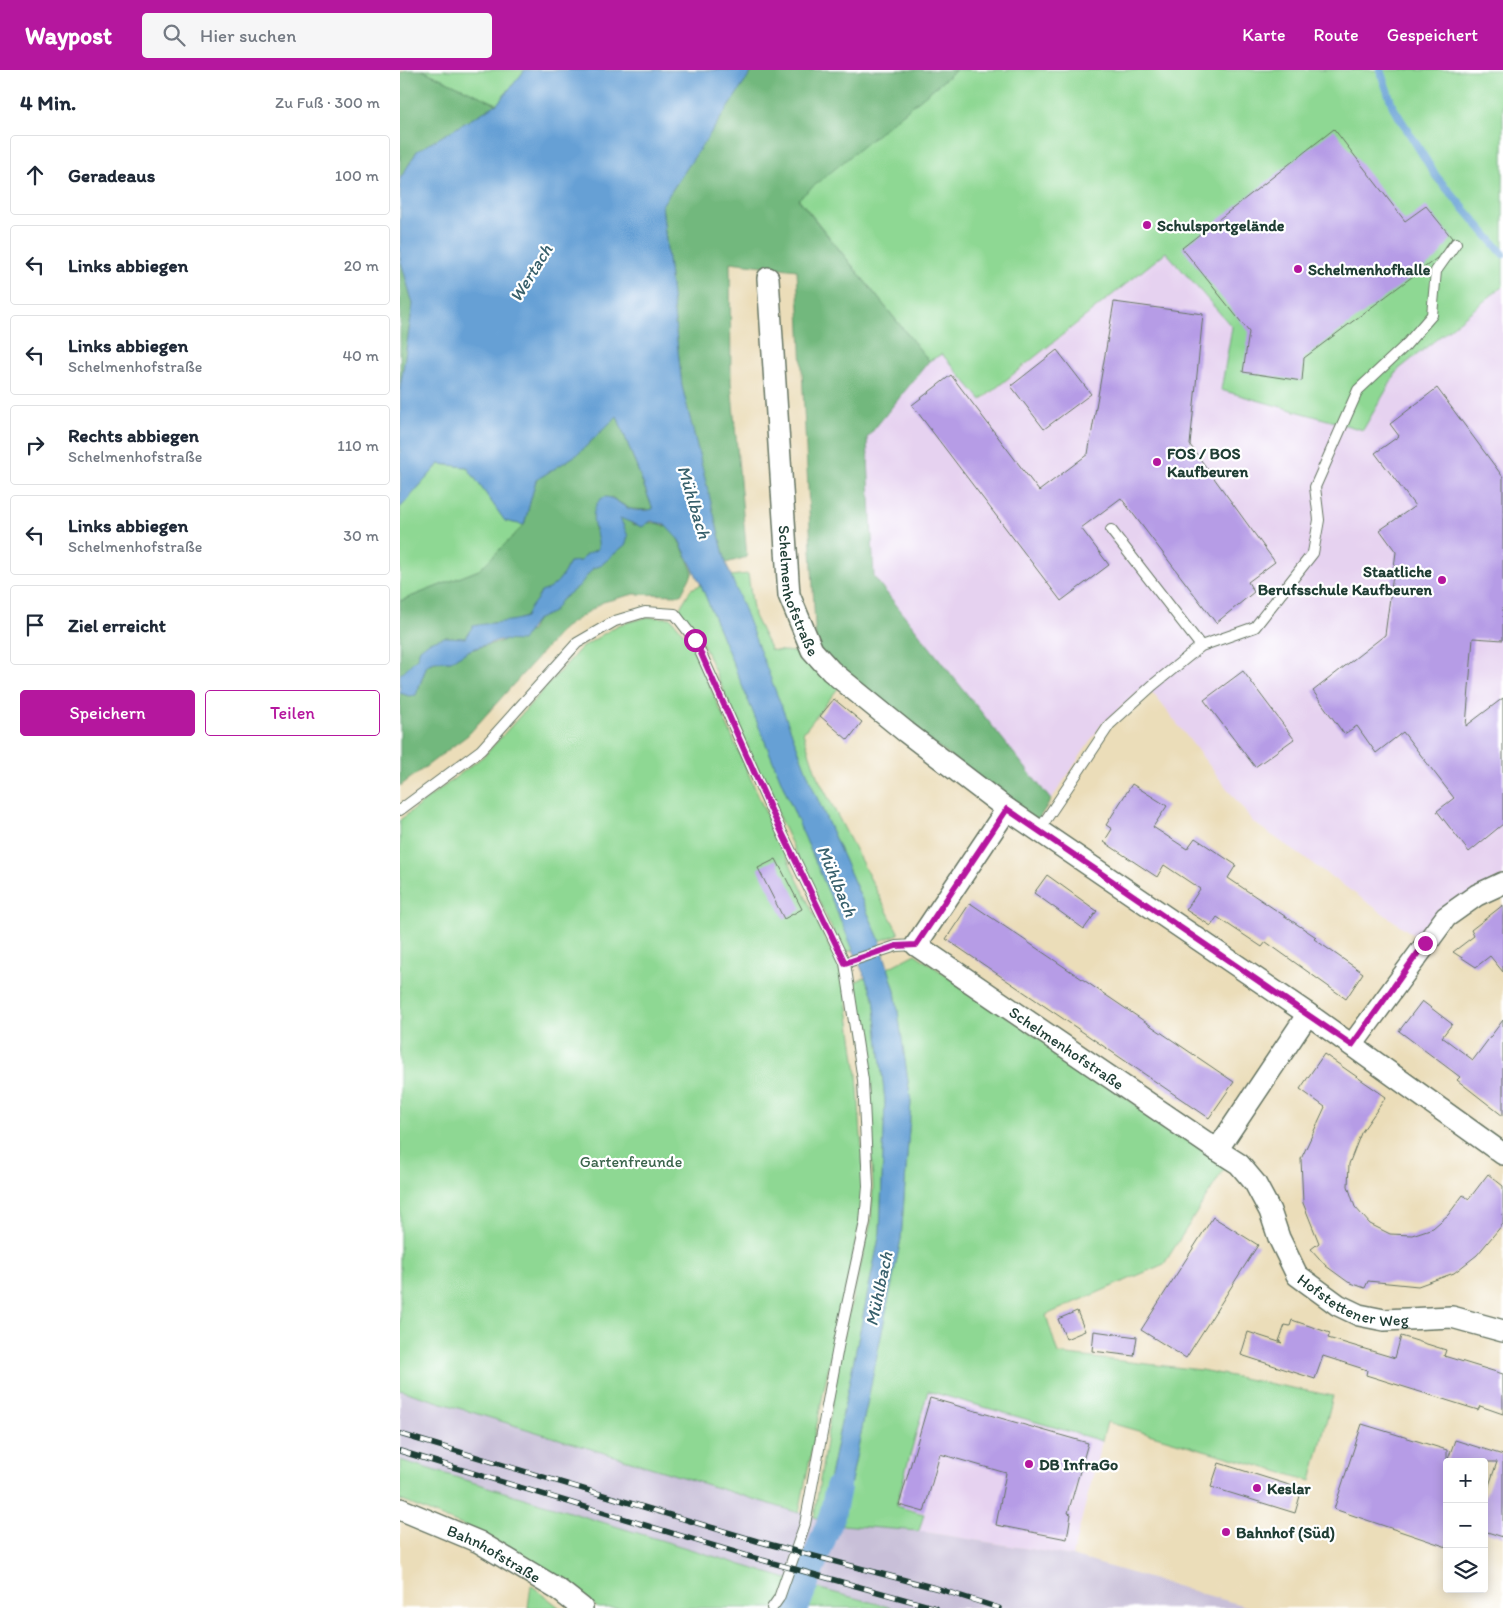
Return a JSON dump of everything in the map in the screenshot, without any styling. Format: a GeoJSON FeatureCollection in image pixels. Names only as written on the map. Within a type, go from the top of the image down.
{"type":"FeatureCollection","features":[{"type":"Feature","properties":{"kind":"street","name":"Schelmenhofstraße"},"geometry":{"type":"LineString","coordinates":[[768,278],[789,595],[812,650],[831,671],[906,732],[1007,809],[1308,1014],[1503,1154]]}},
{"type":"Feature","properties":{"kind":"street"},"geometry":{"type":"LineString","coordinates":[[906,946],[1007,809]]}},
{"type":"Feature","properties":{"kind":"street"},"geometry":{"type":"LineString","coordinates":[[1352,1045],[1446,917],[1477,895],[1503,883]]}},
{"type":"Feature","properties":{"kind":"street","name":"Schelmenhofstraße"},"geometry":{"type":"LineString","coordinates":[[906,946],[1217,1150]]}},
{"type":"Feature","properties":{"kind":"street"},"geometry":{"type":"LineString","coordinates":[[1217,1150],[1308,1014]]}},
{"type":"Feature","properties":{"kind":"street","name":"Hofstettener Weg"},"geometry":{"type":"LineString","coordinates":[[1217,1150],[1239,1164],[1255,1183],[1270,1211],[1279,1238],[1297,1275],[1338,1305],[1359,1315],[1384,1320],[1452,1317],[1503,1331]]}},
{"type":"Feature","properties":{"kind":"street","name":"Bahnhofstraße"},"geometry":{"type":"LineString","coordinates":[[400,1509],[479,1542],[559,1590],[582,1608]]}},
{"type":"Feature","properties":{"kind":"lane"},"geometry":{"type":"LineString","coordinates":[[1039,830],[1110,724],[1153,685],[1201,646],[1255,627],[1313,553],[1319,520],[1316,487],[1358,390],[1406,345],[1432,316],[1436,270],[1456,243]]}},
{"type":"Feature","properties":{"kind":"lane"},"geometry":{"type":"LineString","coordinates":[[1111,530],[1201,646]]}},
{"type":"Feature","properties":{"kind":"lane"},"geometry":{"type":"LineString","coordinates":[[400,810],[481,750],[577,643],[615,621],[645,612],[675,614],[695,640],[772,812],[845,963],[863,1080],[868,1186],[865,1222],[839,1342],[805,1524],[778,1598],[772,1608]]}},
{"type":"Feature","properties":{"kind":"lane"},"geometry":{"type":"LineString","coordinates":[[845,963],[906,946]]}},
{"type":"Feature","properties":{"kind":"shaded area"},"geometry":{"type":"Polygon","coordinates":[[[1166,252],[1232,327],[1363,430],[1397,370],[1503,286],[1503,876],[1443,910],[1418,938],[1253,822],[1157,698],[1145,686],[1101,725],[1051,800],[874,577],[867,438],[929,361],[942,354],[982,400],[1166,252]]]}},
{"type":"Feature","properties":{"kind":"shaded area"},"geometry":{"type":"Polygon","coordinates":[[[400,1390],[842,1525],[919,1531],[1072,1556],[1252,1608],[893,1608],[820,1589],[400,1460],[400,1390]]]}},
{"type":"Feature","properties":{"kind":"shaded area"},"geometry":{"type":"Polygon","coordinates":[[[928,1391],[1102,1441],[1072,1556],[919,1531],[923,1514],[896,1506],[928,1391]]]}},
{"type":"Feature","properties":{"kind":"green space"},"geometry":{"type":"Polygon","coordinates":[[[407,70],[422,70],[497,104],[417,151],[400,179],[400,73],[407,70]]]}},
{"type":"Feature","properties":{"kind":"green space"},"geometry":{"type":"Polygon","coordinates":[[[422,70],[525,70],[497,104],[422,70]]]}},
{"type":"Feature","properties":{"kind":"green space"},"geometry":{"type":"Polygon","coordinates":[[[753,70],[956,70],[798,199],[929,361],[867,438],[874,577],[1051,800],[1037,821],[911,727],[816,647],[797,270],[730,262],[731,382],[747,557],[726,563],[682,386],[662,205],[753,70]]]}},
{"type":"Feature","properties":{"kind":"green space","name":"Schulsportgelände"},"geometry":{"type":"Polygon","coordinates":[[[956,70],[1378,70],[1391,108],[1433,178],[1503,258],[1503,286],[1398,370],[1363,430],[1221,390],[1232,327],[1166,252],[981,400],[942,354],[929,361],[798,198],[956,70]]]}},
{"type":"Feature","properties":{"kind":"green space"},"geometry":{"type":"Polygon","coordinates":[[[1382,70],[1503,70],[1503,251],[1437,175],[1395,107],[1382,70]]]}},
{"type":"Feature","properties":{"kind":"green space"},"geometry":{"type":"Polygon","coordinates":[[[400,258],[413,304],[400,389],[400,258]]]}},
{"type":"Feature","properties":{"kind":"green space"},"geometry":{"type":"Polygon","coordinates":[[[617,416],[653,510],[630,509],[611,497],[594,530],[600,539],[598,549],[585,555],[581,561],[569,562],[558,581],[550,588],[541,592],[527,616],[513,622],[488,623],[468,633],[466,638],[445,637],[420,649],[417,658],[400,675],[400,601],[479,570],[524,525],[536,480],[578,454],[617,416]]]}},
{"type":"Feature","properties":{"kind":"green space"},"geometry":{"type":"Polygon","coordinates":[[[439,464],[467,467],[505,521],[524,525],[479,570],[400,601],[400,508],[439,464]]]}},
{"type":"Feature","properties":{"kind":"green space"},"geometry":{"type":"Polygon","coordinates":[[[619,518],[626,519],[634,525],[648,523],[667,527],[679,540],[693,572],[681,595],[634,594],[603,602],[564,628],[468,735],[400,786],[400,693],[409,696],[419,688],[427,665],[435,662],[450,661],[468,651],[531,631],[536,620],[552,612],[561,600],[579,586],[593,568],[600,566],[626,544],[624,526],[619,518]]]}},
{"type":"Feature","properties":{"kind":"green space"},"geometry":{"type":"Polygon","coordinates":[[[748,574],[754,616],[771,650],[807,653],[839,687],[803,733],[817,776],[899,934],[880,941],[815,793],[730,576],[748,574]]]}},
{"type":"Feature","properties":{"kind":"green space"},"geometry":{"type":"Polygon","coordinates":[[[701,585],[791,805],[854,950],[845,952],[834,933],[776,811],[700,637],[677,613],[691,589],[701,585]]]}},
{"type":"Feature","properties":{"kind":"green space","name":"Gartenfreunde"},"geometry":{"type":"Polygon","coordinates":[[[648,617],[671,618],[690,641],[764,809],[844,978],[857,1074],[864,1182],[860,1223],[799,1513],[400,1390],[400,820],[485,755],[581,648],[618,625],[648,617]]]}},
{"type":"Feature","properties":{"kind":"green space"},"geometry":{"type":"Polygon","coordinates":[[[915,954],[1226,1166],[1164,1264],[1046,1315],[1058,1354],[1201,1370],[1333,1396],[1311,1481],[1107,1422],[1102,1441],[928,1391],[896,1506],[924,1514],[919,1531],[842,1525],[901,1239],[911,1102],[895,991],[888,968],[915,954]]]}},
{"type":"Feature","properties":{"kind":"green space"},"geometry":{"type":"Polygon","coordinates":[[[865,977],[874,998],[885,1101],[880,1233],[821,1520],[814,1517],[842,1342],[871,1222],[873,1187],[868,1079],[855,982],[865,977]]]}},
{"type":"Feature","properties":{"kind":"green space"},"geometry":{"type":"Polygon","coordinates":[[[400,1460],[820,1589],[893,1608],[598,1608],[539,1565],[484,1534],[400,1500],[400,1460]]]}},
{"type":"Feature","properties":{"kind":"green space"},"geometry":{"type":"Polygon","coordinates":[[[531,1585],[560,1608],[528,1608],[531,1585]]]}},
{"type":"Feature","properties":{"kind":"water","name":"Wertach"},"geometry":{"type":"Polygon","coordinates":[[[525,70],[753,70],[662,205],[682,386],[726,563],[815,793],[880,941],[895,991],[911,1102],[901,1239],[842,1525],[821,1520],[880,1233],[885,1101],[874,998],[791,805],[701,585],[679,540],[664,524],[651,521],[642,527],[620,518],[628,536],[626,544],[600,566],[593,568],[579,586],[561,600],[553,612],[536,620],[522,641],[499,640],[470,650],[451,661],[435,661],[427,665],[416,695],[409,696],[400,693],[400,675],[417,658],[420,649],[429,642],[445,637],[465,638],[473,626],[526,617],[541,592],[550,588],[558,581],[569,562],[581,561],[585,555],[598,549],[593,513],[599,501],[603,498],[611,498],[632,510],[653,509],[617,416],[578,454],[536,480],[524,525],[505,521],[467,467],[439,464],[400,508],[400,389],[413,304],[400,258],[400,179],[417,151],[497,104],[525,70]]]}},
{"type":"Feature","properties":{"kind":"building"},"geometry":{"type":"Polygon","coordinates":[[[1334,129],[1405,221],[1426,206],[1452,238],[1437,258],[1304,358],[1302,381],[1243,372],[1249,332],[1182,248],[1334,129]]]}},
{"type":"Feature","properties":{"kind":"building"},"geometry":{"type":"Polygon","coordinates":[[[1114,302],[1203,314],[1190,445],[1275,562],[1248,582],[1254,592],[1216,623],[1121,498],[1081,528],[1109,565],[1061,601],[912,405],[951,375],[1039,491],[1088,454],[1114,302]]]}},
{"type":"Feature","properties":{"kind":"building"},"geometry":{"type":"Polygon","coordinates":[[[1057,350],[1091,394],[1044,429],[1011,386],[1057,350]]]}},
{"type":"Feature","properties":{"kind":"building"},"geometry":{"type":"Polygon","coordinates":[[[1437,388],[1503,477],[1503,640],[1473,638],[1466,726],[1503,698],[1503,824],[1469,852],[1437,811],[1454,798],[1403,732],[1376,753],[1357,726],[1344,734],[1313,691],[1385,635],[1396,552],[1380,530],[1415,506],[1375,453],[1399,436],[1390,424],[1437,388]]]}},
{"type":"Feature","properties":{"kind":"building"},"geometry":{"type":"Polygon","coordinates":[[[1243,671],[1294,739],[1255,767],[1204,700],[1243,671]]]}},
{"type":"Feature","properties":{"kind":"building"},"geometry":{"type":"Polygon","coordinates":[[[834,699],[862,722],[848,740],[820,716],[834,699]]]}},
{"type":"Feature","properties":{"kind":"building"},"geometry":{"type":"Polygon","coordinates":[[[1132,784],[1167,806],[1153,827],[1187,849],[1195,838],[1236,865],[1228,878],[1316,937],[1314,939],[1363,973],[1346,999],[1266,942],[1262,947],[1217,917],[1211,926],[1186,910],[1200,889],[1164,865],[1157,877],[1104,842],[1112,829],[1106,825],[1132,784]]]}},
{"type":"Feature","properties":{"kind":"building"},"geometry":{"type":"Polygon","coordinates":[[[776,859],[802,909],[784,919],[758,868],[776,859]]]}},
{"type":"Feature","properties":{"kind":"building"},"geometry":{"type":"Polygon","coordinates":[[[1047,875],[1097,911],[1084,929],[1034,893],[1047,875]]]}},
{"type":"Feature","properties":{"kind":"building"},"geometry":{"type":"Polygon","coordinates":[[[970,903],[1234,1082],[1209,1118],[946,939],[970,903]]]}},
{"type":"Feature","properties":{"kind":"building"},"geometry":{"type":"Polygon","coordinates":[[[1503,905],[1503,972],[1490,956],[1476,967],[1453,952],[1474,936],[1471,930],[1503,905]]]}},
{"type":"Feature","properties":{"kind":"building"},"geometry":{"type":"Polygon","coordinates":[[[1422,1001],[1452,1024],[1442,1037],[1473,1060],[1503,1020],[1503,1116],[1457,1080],[1460,1077],[1399,1031],[1422,1001]]]}},
{"type":"Feature","properties":{"kind":"building"},"geometry":{"type":"Polygon","coordinates":[[[1324,1054],[1386,1097],[1361,1133],[1349,1164],[1348,1186],[1355,1207],[1370,1224],[1390,1234],[1412,1235],[1433,1228],[1448,1215],[1463,1195],[1469,1199],[1488,1174],[1503,1186],[1503,1224],[1477,1255],[1454,1273],[1418,1286],[1368,1281],[1365,1288],[1348,1282],[1326,1266],[1311,1249],[1319,1243],[1303,1203],[1301,1159],[1325,1107],[1300,1089],[1324,1054]]]}},
{"type":"Feature","properties":{"kind":"building"},"geometry":{"type":"Polygon","coordinates":[[[1213,1217],[1258,1245],[1186,1358],[1141,1330],[1213,1217]]]}},
{"type":"Feature","properties":{"kind":"building"},"geometry":{"type":"Polygon","coordinates":[[[1077,1311],[1085,1331],[1066,1339],[1058,1319],[1077,1311]]]}},
{"type":"Feature","properties":{"kind":"building"},"geometry":{"type":"Polygon","coordinates":[[[1292,1320],[1330,1333],[1328,1338],[1395,1358],[1401,1336],[1446,1350],[1444,1356],[1503,1374],[1503,1414],[1480,1406],[1478,1410],[1366,1375],[1367,1370],[1323,1356],[1315,1379],[1241,1355],[1248,1332],[1282,1343],[1279,1341],[1285,1325],[1290,1326],[1292,1320]]]}},
{"type":"Feature","properties":{"kind":"building"},"geometry":{"type":"Polygon","coordinates":[[[1094,1331],[1137,1337],[1134,1356],[1092,1351],[1094,1331]]]}},
{"type":"Feature","properties":{"kind":"building","name":"DB InfraGo"},"geometry":{"type":"Polygon","coordinates":[[[930,1398],[1088,1443],[1068,1513],[1071,1514],[1067,1539],[996,1525],[1006,1473],[940,1454],[924,1512],[899,1505],[930,1398]]]}},
{"type":"Feature","properties":{"kind":"building"},"geometry":{"type":"Polygon","coordinates":[[[1362,1424],[1447,1450],[1447,1458],[1443,1458],[1443,1546],[1334,1509],[1362,1424]]]}},
{"type":"Feature","properties":{"kind":"building"},"geometry":{"type":"Polygon","coordinates":[[[1455,1440],[1503,1455],[1503,1537],[1488,1532],[1488,1488],[1497,1462],[1488,1462],[1488,1458],[1448,1458],[1455,1440]]]}},
{"type":"Feature","properties":{"kind":"building","name":"Keslar"},"geometry":{"type":"Polygon","coordinates":[[[1219,1463],[1302,1489],[1295,1513],[1211,1487],[1219,1463]]]}},
{"type":"Feature","properties":{"kind":"waterway"},"geometry":{"type":"LineString","coordinates":[[1380,70],[1393,107],[1436,176],[1503,254]]}},
{"type":"Feature","properties":{"kind":"waterway","name":"Mühlbach"},"geometry":{"type":"LineString","coordinates":[[796,1608],[832,1516],[838,1487]]}},
{"type":"Feature","properties":{"kind":"railway"},"geometry":{"type":"LineString","coordinates":[[400,1434],[757,1541],[939,1589],[999,1608]]}},
{"type":"Feature","properties":{"kind":"railway"},"geometry":{"type":"LineString","coordinates":[[400,1451],[751,1557],[936,1608]]}},
{"type":"Feature","properties":{"kind":"place","name":"Schulsportgelände"},"geometry":{"type":"Point","coordinates":[1147,225]}},
{"type":"Feature","properties":{"kind":"place","name":"Schelmenhofhalle"},"geometry":{"type":"Point","coordinates":[1298,269]}},
{"type":"Feature","properties":{"kind":"place","name":"FOS / BOS Kaufbeuren"},"geometry":{"type":"Point","coordinates":[1157,462]}},
{"type":"Feature","properties":{"kind":"place","name":"Staatliche Berufsschule Kaufbeuren"},"geometry":{"type":"Point","coordinates":[1442,580]}},
{"type":"Feature","properties":{"kind":"place","name":"DB InfraGo"},"geometry":{"type":"Point","coordinates":[1029,1464]}},
{"type":"Feature","properties":{"kind":"place","name":"Keslar"},"geometry":{"type":"Point","coordinates":[1257,1488]}},
{"type":"Feature","properties":{"kind":"place","name":"Bahnhof (Süd)"},"geometry":{"type":"Point","coordinates":[1226,1532]}},
{"type":"Feature","properties":{"kind":"route"},"geometry":{"type":"LineString","coordinates":[[695,640],[772,812],[845,963],[896,946],[916,945],[1007,809],[1352,1045],[1425,943]]}}]}
